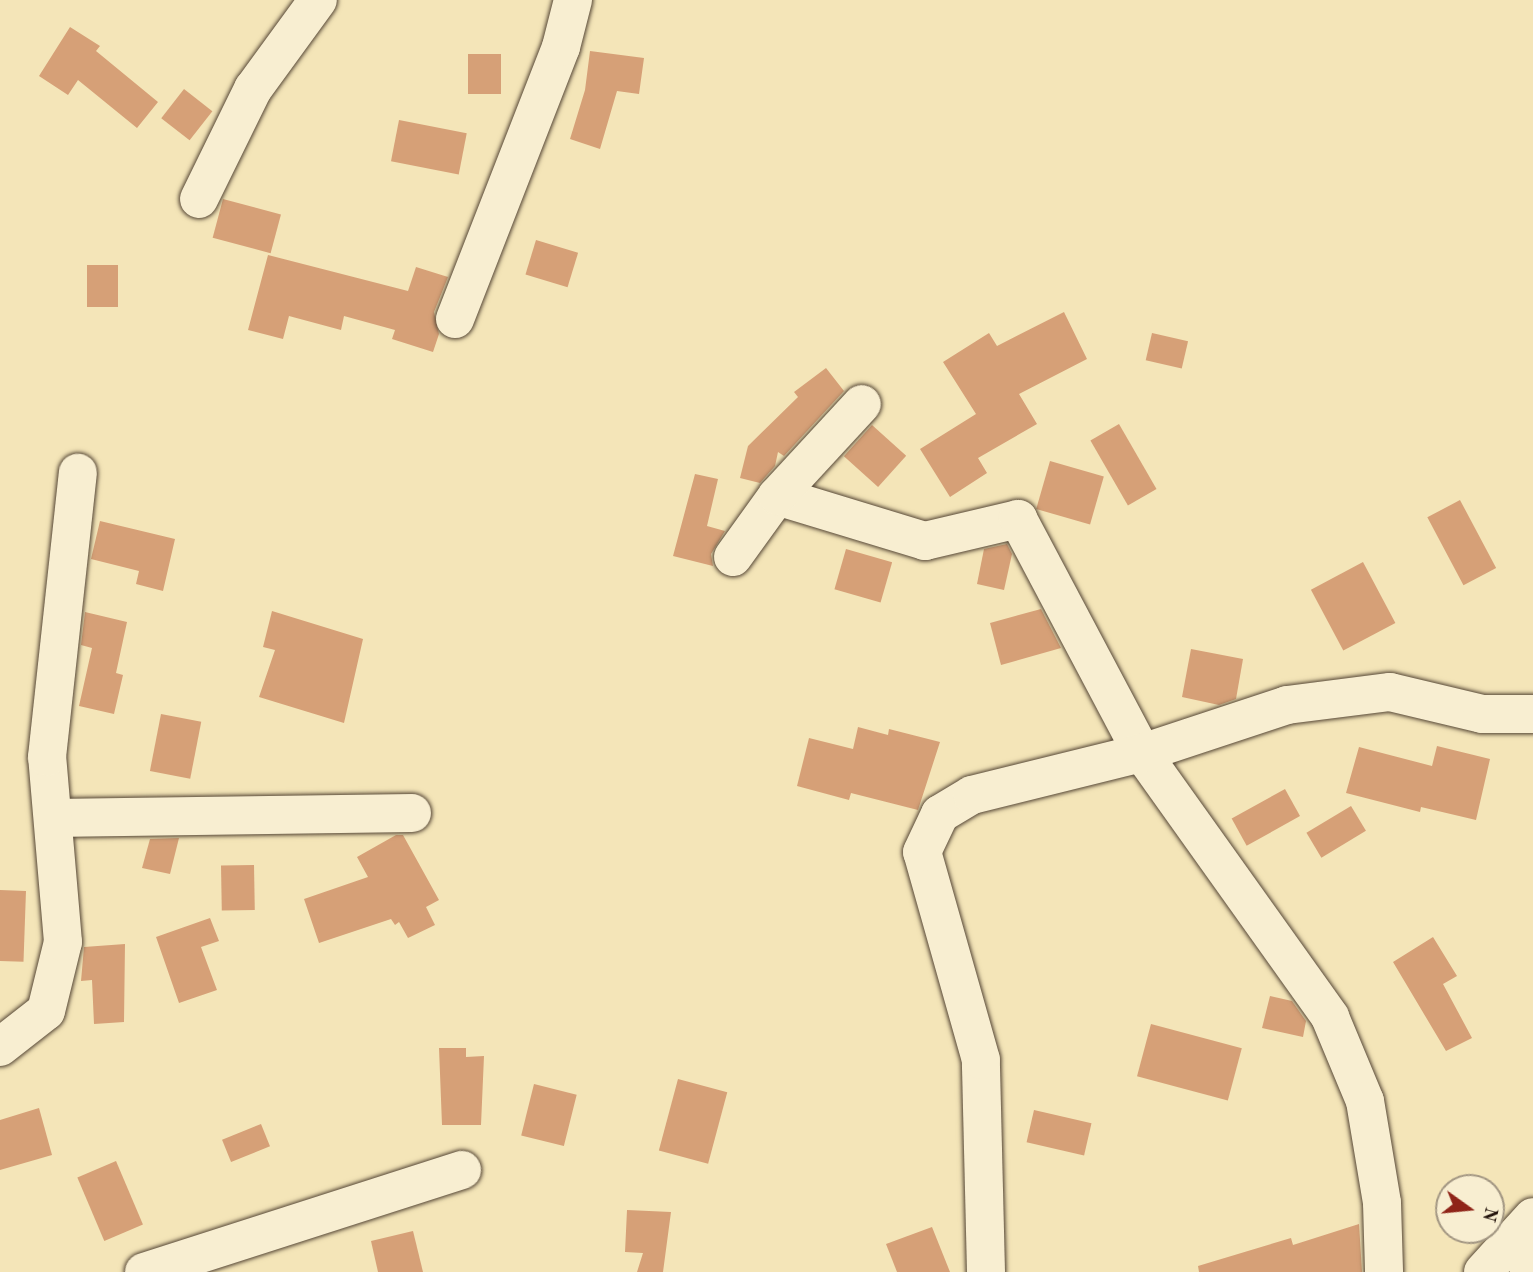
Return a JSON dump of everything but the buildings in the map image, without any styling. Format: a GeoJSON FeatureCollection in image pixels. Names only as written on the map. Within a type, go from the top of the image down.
{"type":"FeatureCollection","features":[{"type":"Feature","properties":{"kind":"street"},"geometry":{"type":"LineString","coordinates":[[198,199],[253,89],[318,0]]}},
{"type":"Feature","properties":{"kind":"street"},"geometry":{"type":"LineString","coordinates":[[455,319],[561,47],[573,0]]}},
{"type":"Feature","properties":{"kind":"street"},"geometry":{"type":"LineString","coordinates":[[733,557],[777,496],[862,404]]}},
{"type":"Feature","properties":{"kind":"street"},"geometry":{"type":"LineString","coordinates":[[0,1047],[46,1011],[63,942],[47,757],[78,473]]}},
{"type":"Feature","properties":{"kind":"street"},"geometry":{"type":"LineString","coordinates":[[777,496],[925,541],[1018,519],[1142,752],[1330,1017],[1365,1101],[1382,1203],[1384,1272]]}},
{"type":"Feature","properties":{"kind":"street"},"geometry":{"type":"LineString","coordinates":[[986,1272],[981,1060],[922,852],[940,814],[972,795],[1142,752],[1287,705],[1390,692],[1482,715],[1533,714]]}},
{"type":"Feature","properties":{"kind":"street"},"geometry":{"type":"LineString","coordinates":[[53,818],[411,813]]}},
{"type":"Feature","properties":{"kind":"street"},"geometry":{"type":"LineString","coordinates":[[144,1272],[462,1170]]}},
{"type":"Feature","properties":{"kind":"street"},"geometry":{"type":"LineString","coordinates":[[1483,1272],[1525,1243]]}}]}
